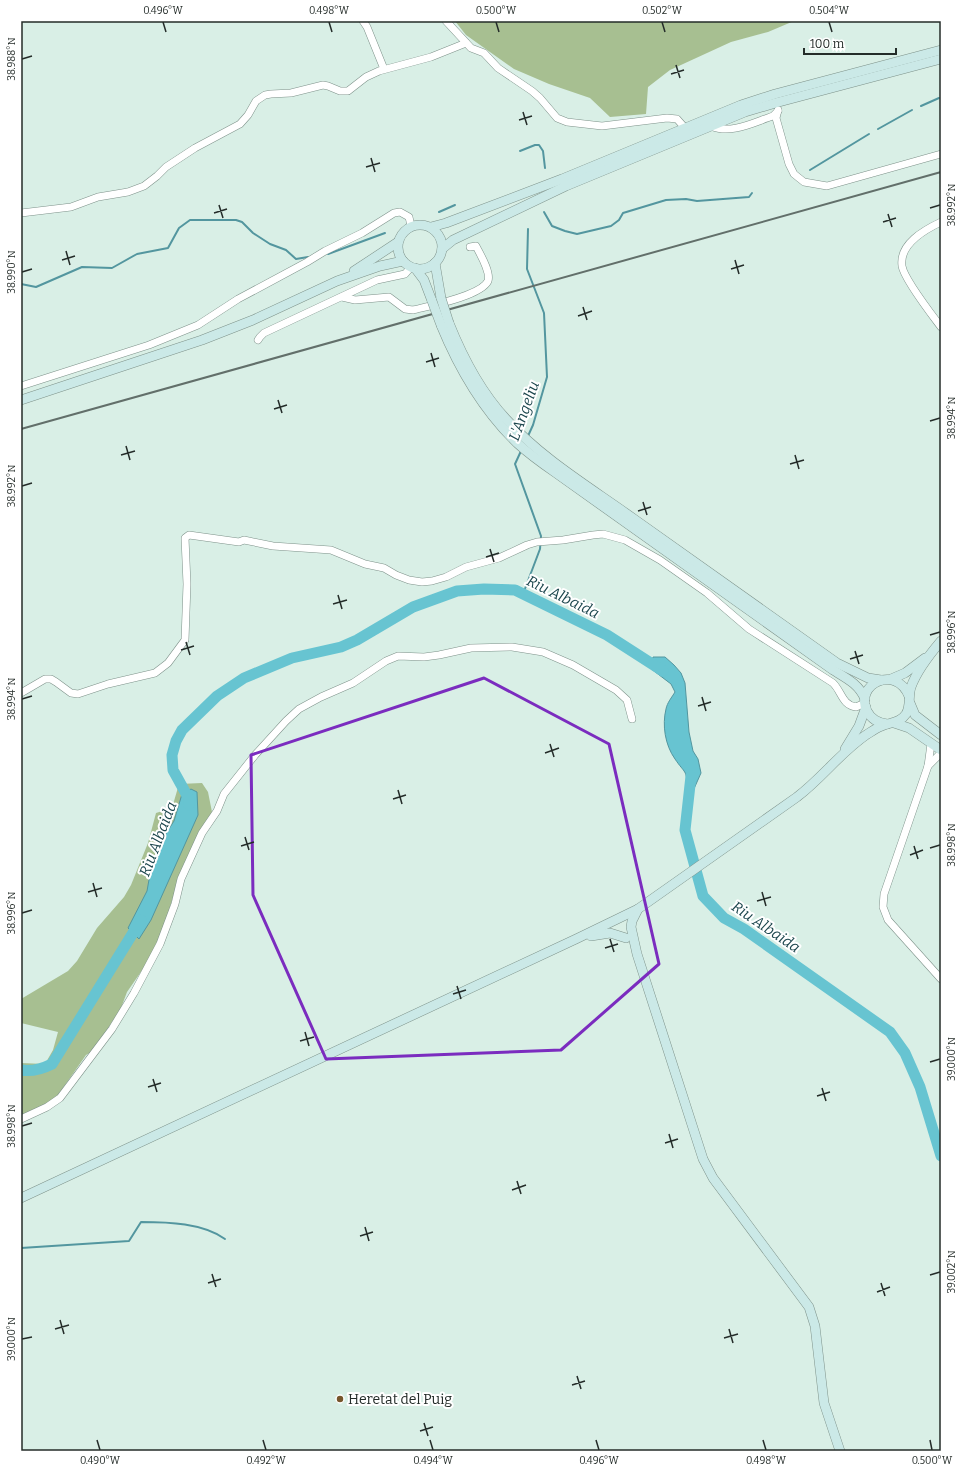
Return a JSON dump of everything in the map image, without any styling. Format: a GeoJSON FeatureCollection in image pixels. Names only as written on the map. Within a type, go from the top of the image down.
{"type":"FeatureCollection","features":[{"type":"Feature","properties":{"kind":"main road"},"geometry":{"type":"LineString","coordinates":[[431,227],[446,223],[562,179],[741,105],[775,94],[941,50]]}},
{"type":"Feature","properties":{"kind":"main road"},"geometry":{"type":"LineString","coordinates":[[442,249],[453,240],[566,186],[745,112],[778,106],[941,59]]}},
{"type":"Feature","properties":{"kind":"main road"},"geometry":{"type":"LineString","coordinates":[[21,400],[202,340],[253,320],[337,281],[380,266],[410,265],[422,269],[429,267],[435,263],[441,254],[442,249],[440,236],[431,227],[425,225],[418,224],[405,230],[398,242],[400,256],[410,265],[424,280],[436,299],[463,374],[488,411],[503,422],[518,443],[837,663],[868,678],[881,680],[891,679],[905,673],[929,655]]}},
{"type":"Feature","properties":{"kind":"main road"},"geometry":{"type":"LineString","coordinates":[[337,281],[377,257],[398,242]]}},
{"type":"Feature","properties":{"kind":"main road"},"geometry":{"type":"LineString","coordinates":[[435,263],[436,299]]}},
{"type":"Feature","properties":{"kind":"main road"},"geometry":{"type":"LineString","coordinates":[[558,470],[826,666],[855,684],[860,688],[872,717],[881,723],[891,723],[909,728],[941,750]]}},
{"type":"Feature","properties":{"kind":"main road"},"geometry":{"type":"LineString","coordinates":[[21,1198],[638,909],[815,783],[843,753],[866,735],[880,726],[891,723],[905,715],[913,682],[929,655],[941,641]]}},
{"type":"Feature","properties":{"kind":"main road"},"geometry":{"type":"LineString","coordinates":[[891,679],[903,685],[910,699],[912,711],[915,715],[941,735]]}},
{"type":"Feature","properties":{"kind":"main road"},"geometry":{"type":"LineString","coordinates":[[843,753],[859,726],[869,689],[872,685],[881,680]]}},
{"type":"Feature","properties":{"kind":"main road"},"geometry":{"type":"LineString","coordinates":[[638,909],[632,921],[631,927],[637,954],[703,1159],[713,1178],[809,1307],[815,1326],[824,1403],[840,1451]]}},
{"type":"Feature","properties":{"kind":"main road"},"geometry":{"type":"LineString","coordinates":[[620,918],[630,924],[631,927]]}},
{"type":"Feature","properties":{"kind":"main road"},"geometry":{"type":"LineString","coordinates":[[620,918],[620,929],[637,954]]}},
{"type":"Feature","properties":{"kind":"main road"},"geometry":{"type":"LineString","coordinates":[[576,939],[610,933],[626,938]]}},
{"type":"Feature","properties":{"kind":"street"},"geometry":{"type":"LineString","coordinates":[[363,21],[367,27],[384,69]]}},
{"type":"Feature","properties":{"kind":"street"},"geometry":{"type":"LineString","coordinates":[[446,21],[471,48],[484,53],[498,68],[532,91],[557,118],[567,122],[602,126],[667,118],[677,119],[685,128]]}},
{"type":"Feature","properties":{"kind":"street"},"geometry":{"type":"LineString","coordinates":[[21,213],[71,207],[98,197],[134,190],[150,181],[166,167],[195,148],[240,124],[244,121],[252,106],[260,98],[271,94],[291,93],[323,85],[344,92],[348,91],[366,77],[384,69],[431,57],[466,42]]}},
{"type":"Feature","properties":{"kind":"street"},"geometry":{"type":"LineString","coordinates":[[778,106],[776,118],[788,164],[794,174],[804,182],[827,186],[941,154]]}},
{"type":"Feature","properties":{"kind":"street"},"geometry":{"type":"LineString","coordinates":[[21,386],[149,345],[198,325],[238,299],[335,246],[362,233],[394,213],[400,212],[409,217],[411,226]]}},
{"type":"Feature","properties":{"kind":"street"},"geometry":{"type":"LineString","coordinates":[[941,222],[916,237],[907,249],[902,262],[904,273],[941,327]]}},
{"type":"Feature","properties":{"kind":"street"},"geometry":{"type":"LineString","coordinates":[[342,297],[355,300],[389,297],[405,309],[413,310],[474,293],[483,287],[488,281],[488,274],[476,246],[470,247]]}},
{"type":"Feature","properties":{"kind":"street"},"geometry":{"type":"LineString","coordinates":[[258,340],[264,333],[377,280],[405,274],[410,265]]}},
{"type":"Feature","properties":{"kind":"street"},"geometry":{"type":"LineString","coordinates":[[21,693],[45,679],[50,679],[70,693],[78,694],[108,684],[154,674],[168,663],[185,640],[187,584],[185,538],[189,535],[239,542],[244,540],[273,546],[331,550],[365,564],[384,568],[409,580],[432,582],[466,567],[500,558],[527,545],[537,542],[563,540],[593,534],[603,534],[625,540],[647,552],[690,581],[717,600],[749,629],[832,683],[837,687],[844,701],[848,705],[856,707],[865,703]]}},
{"type":"Feature","properties":{"kind":"street"},"geometry":{"type":"LineString","coordinates":[[21,1119],[47,1107],[60,1098],[112,1029],[134,993],[160,944],[175,904],[181,879],[202,833],[217,811],[224,794],[286,721],[299,709],[321,697],[353,683],[386,661],[398,656],[424,657],[471,648],[512,647],[543,652],[573,665],[616,690],[627,700],[632,719]]}},
{"type":"Feature","properties":{"kind":"street"},"geometry":{"type":"LineString","coordinates":[[931,744],[928,766],[884,894],[883,907],[888,920],[941,979]]}},
{"type":"Feature","properties":{"kind":"street"},"geometry":{"type":"LineString","coordinates":[[928,766],[941,753]]}},
{"type":"Feature","properties":{"kind":"highlighted area"},"geometry":{"type":"Polygon","coordinates":[[[484,678],[609,744],[659,964],[561,1050],[326,1059],[253,895],[251,755],[484,678]]]}},
{"type":"Feature","properties":{"kind":"green space"},"geometry":{"type":"Polygon","coordinates":[[[455,21],[794,21],[768,32],[731,42],[670,70],[648,87],[646,114],[610,117],[590,98],[549,84],[514,69],[466,35],[455,21]]]}},
{"type":"Feature","properties":{"kind":"green space"},"geometry":{"type":"Polygon","coordinates":[[[202,783],[208,792],[212,812],[173,897],[162,933],[145,966],[127,992],[121,1008],[101,1039],[91,1052],[86,1055],[58,1095],[48,1103],[21,1116],[21,1063],[45,1064],[53,1050],[58,1032],[21,1023],[21,999],[68,971],[77,961],[97,928],[124,897],[131,885],[148,843],[156,813],[172,808],[179,784],[202,783]]]}},
{"type":"Feature","properties":{"kind":"water"},"geometry":{"type":"Polygon","coordinates":[[[653,657],[665,657],[681,673],[685,683],[689,732],[693,751],[698,759],[701,773],[693,791],[687,789],[687,778],[685,772],[669,748],[665,735],[664,722],[666,709],[668,702],[675,692],[671,684],[650,668],[653,657]]]}},
{"type":"Feature","properties":{"kind":"water"},"geometry":{"type":"Polygon","coordinates":[[[191,789],[197,792],[198,815],[151,920],[139,939],[128,928],[147,891],[150,874],[165,835],[174,821],[182,794],[191,789]]]}},
{"type":"Feature","properties":{"kind":"waterway"},"geometry":{"type":"LineString","coordinates":[[921,106],[939,98]]}},
{"type":"Feature","properties":{"kind":"waterway"},"geometry":{"type":"LineString","coordinates":[[878,129],[912,110]]}},
{"type":"Feature","properties":{"kind":"waterway"},"geometry":{"type":"LineString","coordinates":[[810,170],[869,134]]}},
{"type":"Feature","properties":{"kind":"waterway"},"geometry":{"type":"LineString","coordinates":[[520,151],[535,145],[539,145],[543,151],[545,168]]}},
{"type":"Feature","properties":{"kind":"waterway"},"geometry":{"type":"LineString","coordinates":[[544,212],[552,226],[577,234],[611,226],[619,220],[623,213],[666,200],[686,199],[697,201],[749,197],[752,193]]}},
{"type":"Feature","properties":{"kind":"waterway"},"geometry":{"type":"LineString","coordinates":[[439,212],[455,205]]}},
{"type":"Feature","properties":{"kind":"waterway"},"geometry":{"type":"LineString","coordinates":[[21,284],[36,287],[82,267],[112,268],[137,254],[168,248],[179,228],[190,220],[236,220],[242,222],[253,233],[270,244],[286,250],[296,259],[308,257]]}},
{"type":"Feature","properties":{"kind":"waterway","name":"L'Angeliu"},"geometry":{"type":"LineString","coordinates":[[528,229],[527,269],[544,313],[547,377],[533,425],[528,436]]}},
{"type":"Feature","properties":{"kind":"waterway"},"geometry":{"type":"LineString","coordinates":[[328,254],[385,233]]}},
{"type":"Feature","properties":{"kind":"waterway","name":"L'Angeliu"},"geometry":{"type":"LineString","coordinates":[[521,451],[515,464],[541,536],[540,549],[523,594]]}},
{"type":"Feature","properties":{"kind":"waterway","name":"Riu Albaida"},"geometry":{"type":"LineString","coordinates":[[189,805],[189,799],[173,770],[172,755],[176,741],[182,730],[217,696],[244,678],[292,658],[341,647],[357,640],[413,607],[457,591],[484,589],[515,590],[607,635],[663,671]]}},
{"type":"Feature","properties":{"kind":"waterway","name":"Riu Albaida"},"geometry":{"type":"LineString","coordinates":[[691,776],[685,830],[703,896],[724,918],[744,929],[890,1032],[905,1053],[920,1087],[941,1156]]}},
{"type":"Feature","properties":{"kind":"waterway","name":"Riu Albaida"},"geometry":{"type":"LineString","coordinates":[[21,1070],[37,1070],[52,1064],[141,920]]}},
{"type":"Feature","properties":{"kind":"waterway"},"geometry":{"type":"LineString","coordinates":[[21,1248],[129,1241],[141,1222],[185,1224],[206,1230],[225,1239]]}},
{"type":"Feature","properties":{"kind":"railway"},"geometry":{"type":"LineString","coordinates":[[21,429],[941,172]]}},
{"type":"Feature","properties":{"kind":"place","name":"Heretat del Puig"},"geometry":{"type":"Point","coordinates":[340,1399]}}]}
